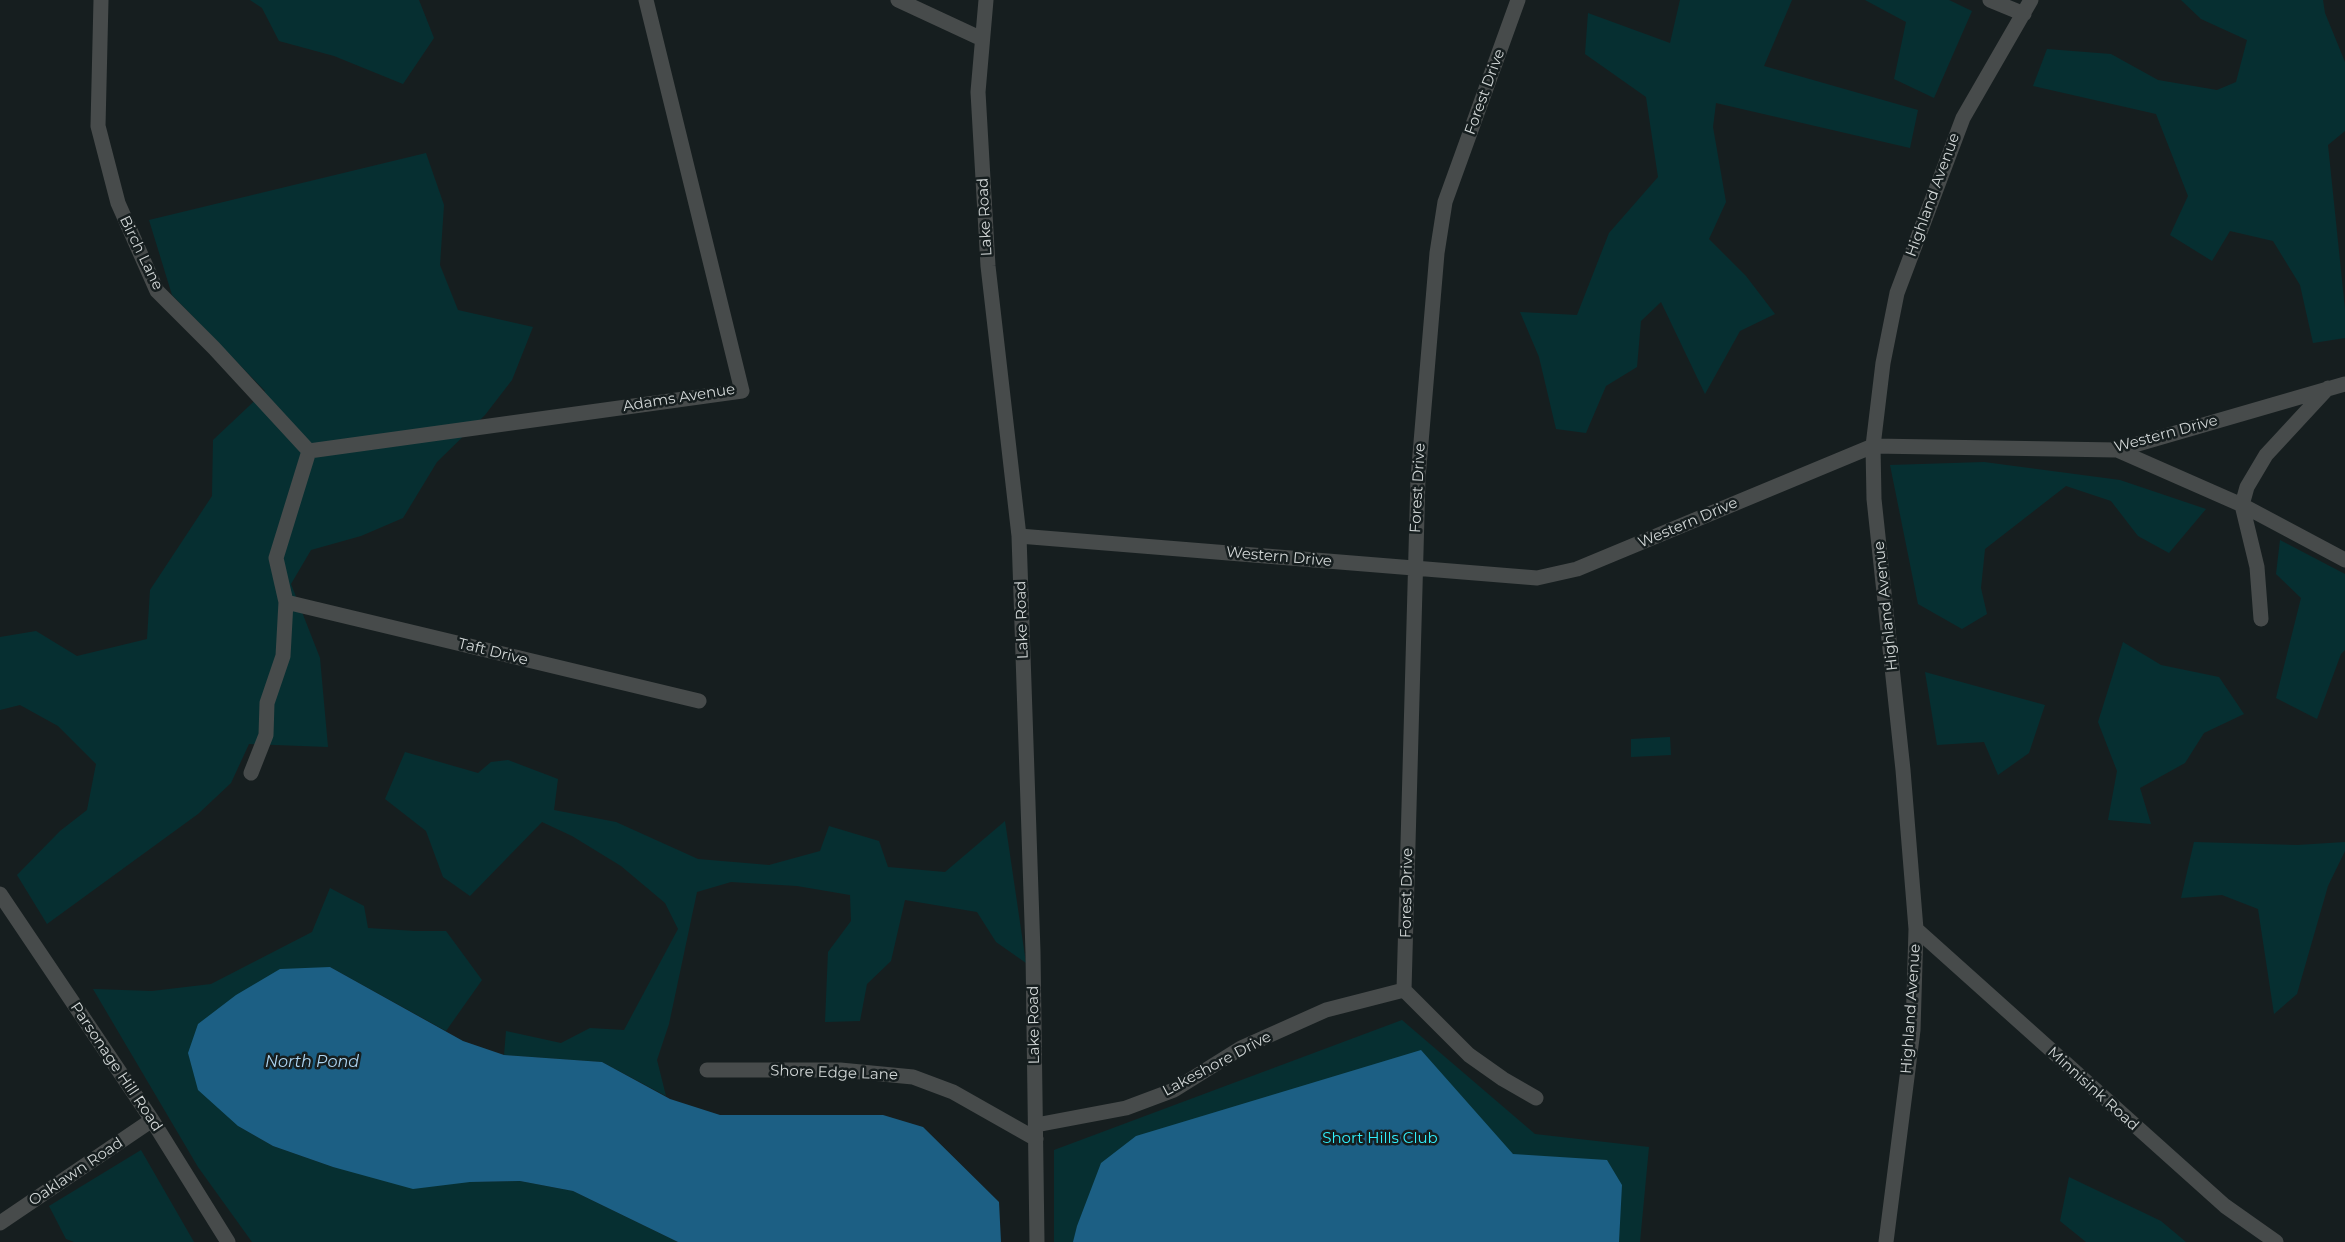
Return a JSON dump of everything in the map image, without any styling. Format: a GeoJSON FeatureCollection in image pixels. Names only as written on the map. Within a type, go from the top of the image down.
{"type":"FeatureCollection","features":[{"type":"Feature","properties":{"kind":"street","name":"Birch Lane"},"geometry":{"type":"LineString","coordinates":[[101,0],[98,126],[118,203],[157,291],[214,348],[309,451]]}},
{"type":"Feature","properties":{"kind":"street","name":"Adams Avenue"},"geometry":{"type":"LineString","coordinates":[[309,451],[742,391],[646,0]]}},
{"type":"Feature","properties":{"kind":"street"},"geometry":{"type":"LineString","coordinates":[[898,0],[982,39]]}},
{"type":"Feature","properties":{"kind":"street","name":"Lake Road"},"geometry":{"type":"LineString","coordinates":[[986,0],[978,92],[988,266],[1019,536],[1033,952],[1037,1242]]}},
{"type":"Feature","properties":{"kind":"street","name":"Forest Drive"},"geometry":{"type":"LineString","coordinates":[[1404,990],[1414,569],[1421,439],[1437,253],[1445,202],[1518,0]]}},
{"type":"Feature","properties":{"kind":"street"},"geometry":{"type":"LineString","coordinates":[[1990,0],[2024,14]]}},
{"type":"Feature","properties":{"kind":"street","name":"Highland Avenue"},"geometry":{"type":"LineString","coordinates":[[1886,1242],[1913,1030],[1916,929],[1903,770],[1874,499],[1873,446],[1882,363],[1900,284],[1963,118],[2032,0]]}},
{"type":"Feature","properties":{"kind":"street","name":"Western Drive"},"geometry":{"type":"LineString","coordinates":[[1019,536],[1537,578],[1577,569],[1873,446],[2117,450],[2328,387],[2345,384]]}},
{"type":"Feature","properties":{"kind":"street"},"geometry":{"type":"LineString","coordinates":[[2261,618],[2257,566],[2242,505],[2247,487],[2266,455],[2328,387]]}},
{"type":"Feature","properties":{"kind":"street"},"geometry":{"type":"LineString","coordinates":[[2117,450],[2242,505],[2345,560]]}},
{"type":"Feature","properties":{"kind":"street"},"geometry":{"type":"LineString","coordinates":[[251,773],[266,735],[267,703],[283,656],[286,602],[276,558],[309,451]]}},
{"type":"Feature","properties":{"kind":"street","name":"Taft Drive"},"geometry":{"type":"LineString","coordinates":[[286,602],[699,701]]}},
{"type":"Feature","properties":{"kind":"street","name":"Parsonage Hill Road"},"geometry":{"type":"LineString","coordinates":[[0,894],[152,1120],[228,1242]]}},
{"type":"Feature","properties":{"kind":"street","name":"Minnisink Road"},"geometry":{"type":"LineString","coordinates":[[1916,929],[2224,1206],[2276,1242]]}},
{"type":"Feature","properties":{"kind":"street"},"geometry":{"type":"LineString","coordinates":[[1404,990],[1469,1054],[1503,1079],[1536,1098]]}},
{"type":"Feature","properties":{"kind":"street","name":"Lakeshore Drive"},"geometry":{"type":"LineString","coordinates":[[1036,1132],[1134,1105],[1174,1090],[1241,1048],[1326,1010],[1404,990]]}},
{"type":"Feature","properties":{"kind":"street","name":"Shore Edge Lane"},"geometry":{"type":"LineString","coordinates":[[707,1070],[840,1070],[913,1077],[953,1092],[1036,1132]]}},
{"type":"Feature","properties":{"kind":"street","name":"Oaklawn Road"},"geometry":{"type":"LineString","coordinates":[[0,1223],[152,1120]]}},
{"type":"Feature","properties":{"kind":"green space"},"geometry":{"type":"Polygon","coordinates":[[[250,0],[419,0],[434,38],[403,84],[334,56],[279,41],[262,8],[250,0]]]}},
{"type":"Feature","properties":{"kind":"green space"},"geometry":{"type":"Polygon","coordinates":[[[1680,0],[1792,0],[1764,66],[1918,110],[1910,148],[1716,103],[1713,127],[1726,202],[1709,239],[1746,276],[1775,314],[1740,331],[1705,394],[1661,302],[1641,321],[1637,367],[1606,386],[1586,433],[1556,429],[1539,357],[1520,312],[1577,315],[1609,233],[1658,177],[1646,97],[1585,54],[1588,13],[1670,43],[1680,0]]]}},
{"type":"Feature","properties":{"kind":"green space"},"geometry":{"type":"Polygon","coordinates":[[[1865,0],[1949,0],[1972,11],[1934,98],[1894,79],[1906,22],[1865,0]]]}},
{"type":"Feature","properties":{"kind":"green space"},"geometry":{"type":"Polygon","coordinates":[[[2181,0],[2323,0],[2325,13],[2345,62],[2345,131],[2328,145],[2345,309],[2345,338],[2313,343],[2300,285],[2273,241],[2230,231],[2212,261],[2170,235],[2188,196],[2156,114],[2033,86],[2047,49],[2111,54],[2158,80],[2217,90],[2236,82],[2247,40],[2201,19],[2181,0]]]}},
{"type":"Feature","properties":{"kind":"green space"},"geometry":{"type":"Polygon","coordinates":[[[426,153],[444,205],[440,265],[458,310],[533,327],[512,380],[485,415],[437,462],[403,518],[361,536],[311,550],[291,584],[320,658],[328,747],[249,744],[231,783],[198,814],[47,924],[17,875],[60,831],[87,810],[96,764],[58,726],[20,705],[0,710],[0,637],[36,631],[77,656],[147,639],[150,590],[212,496],[213,440],[265,391],[172,295],[149,220],[426,153]]]}},
{"type":"Feature","properties":{"kind":"green space"},"geometry":{"type":"Polygon","coordinates":[[[1984,462],[2120,480],[2206,509],[2169,553],[2138,536],[2111,501],[2066,486],[1985,549],[1981,588],[1987,614],[1962,629],[1918,604],[1890,465],[1984,462]]]}},
{"type":"Feature","properties":{"kind":"green space"},"geometry":{"type":"Polygon","coordinates":[[[2280,540],[2345,574],[2345,650],[2341,654],[2317,719],[2276,698],[2301,598],[2276,574],[2280,540]]]}},
{"type":"Feature","properties":{"kind":"green space"},"geometry":{"type":"Polygon","coordinates":[[[2123,642],[2161,665],[2219,677],[2244,714],[2204,733],[2185,763],[2140,788],[2151,824],[2108,820],[2117,771],[2098,722],[2123,642]]]}},
{"type":"Feature","properties":{"kind":"green space"},"geometry":{"type":"Polygon","coordinates":[[[1925,672],[2045,705],[2029,753],[1998,775],[1984,742],[1937,745],[1925,672]]]}},
{"type":"Feature","properties":{"kind":"green space"},"geometry":{"type":"Polygon","coordinates":[[[1670,737],[1671,755],[1631,757],[1631,739],[1670,737]]]}},
{"type":"Feature","properties":{"kind":"green space"},"geometry":{"type":"Polygon","coordinates":[[[405,752],[478,773],[491,762],[508,760],[558,779],[554,810],[616,822],[698,859],[769,865],[820,851],[829,826],[879,841],[888,867],[945,872],[1005,821],[1026,963],[996,942],[977,912],[905,900],[891,961],[867,984],[860,1021],[825,1022],[828,952],[851,921],[850,895],[797,886],[731,882],[697,892],[669,1024],[657,1060],[666,1096],[602,1062],[504,1055],[506,1031],[561,1043],[590,1028],[624,1030],[678,929],[665,903],[621,866],[572,836],[542,822],[470,896],[443,877],[426,831],[385,799],[405,752]]]}},
{"type":"Feature","properties":{"kind":"green space"},"geometry":{"type":"Polygon","coordinates":[[[2194,842],[2297,845],[2345,842],[2345,851],[2328,886],[2297,994],[2274,1014],[2258,909],[2222,895],[2181,898],[2194,842]]]}},
{"type":"Feature","properties":{"kind":"green space"},"geometry":{"type":"Polygon","coordinates":[[[330,888],[364,906],[368,928],[446,931],[482,980],[446,1031],[330,967],[238,1126],[273,1146],[333,1167],[470,1182],[520,1181],[573,1191],[678,1242],[252,1242],[198,1167],[93,989],[152,991],[211,984],[312,932],[330,888]]]}},
{"type":"Feature","properties":{"kind":"green space","name":"Short Hills Club"},"geometry":{"type":"Polygon","coordinates":[[[1402,1020],[1535,1134],[1649,1147],[1640,1242],[1054,1242],[1054,1150],[1402,1020]]]}},
{"type":"Feature","properties":{"kind":"green space"},"geometry":{"type":"Polygon","coordinates":[[[141,1150],[194,1242],[74,1242],[66,1239],[49,1206],[141,1150]]]}},
{"type":"Feature","properties":{"kind":"green space"},"geometry":{"type":"Polygon","coordinates":[[[2069,1177],[2161,1221],[2186,1242],[2086,1242],[2060,1221],[2069,1177]]]}},
{"type":"Feature","properties":{"kind":"water","name":"North Pond"},"geometry":{"type":"Polygon","coordinates":[[[330,967],[463,1041],[504,1055],[602,1062],[670,1099],[720,1115],[883,1115],[923,1127],[999,1202],[1001,1242],[678,1242],[573,1191],[520,1181],[470,1182],[413,1189],[333,1167],[273,1146],[238,1126],[198,1090],[188,1053],[198,1024],[236,995],[280,969],[330,967]]]}},
{"type":"Feature","properties":{"kind":"water","name":"Short Hills Club"},"geometry":{"type":"Polygon","coordinates":[[[1421,1050],[1513,1154],[1607,1160],[1622,1185],[1619,1242],[1073,1242],[1077,1226],[1101,1163],[1136,1136],[1421,1050]]]}}]}
